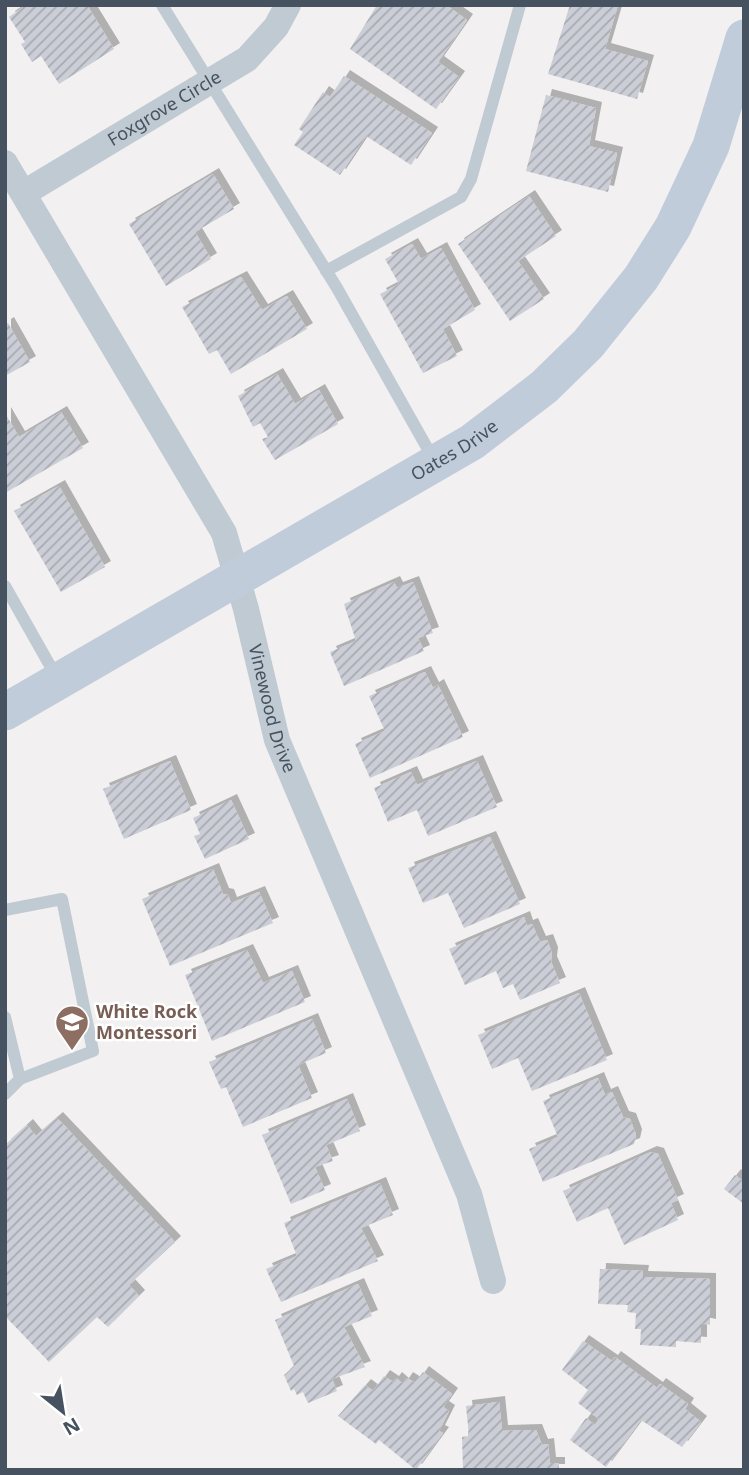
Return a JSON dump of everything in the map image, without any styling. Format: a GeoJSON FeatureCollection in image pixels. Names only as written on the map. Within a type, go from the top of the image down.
{"type":"FeatureCollection","features":[{"type":"Feature","properties":{"kind":"street","name":"Foxgrove Circle"},"geometry":{"type":"LineString","coordinates":[[24,193],[247,59],[276,27],[288,5]]}},
{"type":"Feature","properties":{"kind":"street","name":"Oates Drive"},"geometry":{"type":"LineString","coordinates":[[5,712],[472,442],[544,387],[588,344],[641,278],[673,227],[711,146],[744,38]]}},
{"type":"Feature","properties":{"kind":"street","name":"Vinewood Drive"},"geometry":{"type":"LineString","coordinates":[[5,163],[224,533],[238,578],[277,740],[469,1194],[493,1281]]}},
{"type":"Feature","properties":{"kind":"lane"},"geometry":{"type":"LineString","coordinates":[[162,5],[326,271],[436,463]]}},
{"type":"Feature","properties":{"kind":"lane"},"geometry":{"type":"LineString","coordinates":[[326,271],[461,197],[471,179],[520,5]]}},
{"type":"Feature","properties":{"kind":"lane"},"geometry":{"type":"LineString","coordinates":[[5,586],[59,682]]}},
{"type":"Feature","properties":{"kind":"lane"},"geometry":{"type":"LineString","coordinates":[[5,910],[62,899],[93,1051],[20,1079],[5,1094]]}},
{"type":"Feature","properties":{"kind":"lane"},"geometry":{"type":"LineString","coordinates":[[5,1017],[20,1079]]}},
{"type":"Feature","properties":{"kind":"building"},"geometry":{"type":"Polygon","coordinates":[[[26,5],[87,5],[114,49],[59,84],[41,56],[32,62],[21,44],[25,42],[9,17],[26,5]]]}},
{"type":"Feature","properties":{"kind":"building"},"geometry":{"type":"Polygon","coordinates":[[[377,5],[446,5],[467,20],[438,62],[459,77],[436,109],[350,49],[377,5]]]}},
{"type":"Feature","properties":{"kind":"building"},"geometry":{"type":"Polygon","coordinates":[[[570,5],[618,5],[605,49],[648,61],[637,99],[548,74],[570,5]]]}},
{"type":"Feature","properties":{"kind":"building"},"geometry":{"type":"Polygon","coordinates":[[[344,76],[432,133],[411,165],[366,136],[340,175],[294,145],[303,132],[299,129],[323,92],[330,97],[344,76]]]}},
{"type":"Feature","properties":{"kind":"building"},"geometry":{"type":"Polygon","coordinates":[[[546,95],[596,108],[589,146],[617,153],[608,192],[526,171],[546,95]]]}},
{"type":"Feature","properties":{"kind":"building"},"geometry":{"type":"Polygon","coordinates":[[[213,174],[234,209],[195,232],[211,259],[166,286],[129,224],[213,174]]]}},
{"type":"Feature","properties":{"kind":"building"},"geometry":{"type":"Polygon","coordinates":[[[529,196],[556,236],[518,261],[544,299],[510,321],[458,244],[529,196]]]}},
{"type":"Feature","properties":{"kind":"building"},"geometry":{"type":"Polygon","coordinates":[[[412,244],[421,259],[441,248],[475,310],[443,329],[457,356],[423,373],[380,294],[399,284],[385,259],[412,244]]]}},
{"type":"Feature","properties":{"kind":"building"},"geometry":{"type":"Polygon","coordinates":[[[241,277],[262,310],[287,296],[307,329],[231,374],[217,350],[209,354],[182,307],[241,277]]]}},
{"type":"Feature","properties":{"kind":"building"},"geometry":{"type":"Polygon","coordinates":[[[8,323],[30,362],[5,376],[5,325],[8,323]]]}},
{"type":"Feature","properties":{"kind":"building"},"geometry":{"type":"Polygon","coordinates":[[[277,374],[295,404],[319,390],[338,424],[275,460],[262,439],[268,437],[260,423],[253,427],[238,396],[277,374]]]}},
{"type":"Feature","properties":{"kind":"building"},"geometry":{"type":"Polygon","coordinates":[[[61,412],[83,448],[5,493],[5,413],[19,437],[61,412]]]}},
{"type":"Feature","properties":{"kind":"building"},"geometry":{"type":"Polygon","coordinates":[[[59,486],[105,567],[61,592],[14,511],[59,486]]]}},
{"type":"Feature","properties":{"kind":"building"},"geometry":{"type":"Polygon","coordinates":[[[394,582],[397,588],[413,582],[433,633],[418,638],[424,651],[344,686],[330,652],[356,641],[344,604],[394,582]]]}},
{"type":"Feature","properties":{"kind":"building"},"geometry":{"type":"Polygon","coordinates":[[[425,672],[433,688],[438,685],[463,737],[370,778],[355,744],[385,731],[369,696],[425,672]]]}},
{"type":"Feature","properties":{"kind":"building"},"geometry":{"type":"Polygon","coordinates":[[[170,761],[191,810],[124,839],[103,789],[170,761]]]}},
{"type":"Feature","properties":{"kind":"building"},"geometry":{"type":"Polygon","coordinates":[[[477,761],[497,807],[428,836],[417,810],[388,822],[374,788],[411,772],[417,785],[477,761]]]}},
{"type":"Feature","properties":{"kind":"building"},"geometry":{"type":"Polygon","coordinates":[[[231,800],[249,839],[205,859],[194,836],[200,834],[193,818],[231,800]]]}},
{"type":"Feature","properties":{"kind":"building"},"geometry":{"type":"Polygon","coordinates":[[[490,837],[520,904],[464,928],[448,893],[423,903],[408,868],[490,837]]]}},
{"type":"Feature","properties":{"kind":"building"},"geometry":{"type":"Polygon","coordinates":[[[213,869],[223,894],[228,895],[231,903],[259,892],[273,923],[170,966],[142,899],[213,869]]]}},
{"type":"Feature","properties":{"kind":"building"},"geometry":{"type":"Polygon","coordinates":[[[524,917],[527,926],[532,924],[540,942],[547,940],[552,953],[551,962],[560,983],[520,1000],[513,984],[503,988],[496,971],[465,985],[449,949],[524,917]]]}},
{"type":"Feature","properties":{"kind":"building"},"geometry":{"type":"Polygon","coordinates":[[[247,950],[263,983],[292,971],[305,1002],[212,1041],[185,975],[247,950]]]}},
{"type":"Feature","properties":{"kind":"building"},"geometry":{"type":"Polygon","coordinates":[[[579,993],[607,1060],[532,1091],[518,1058],[492,1069],[478,1035],[579,993]]]}},
{"type":"Feature","properties":{"kind":"building"},"geometry":{"type":"Polygon","coordinates":[[[312,1019],[326,1053],[298,1065],[312,1098],[243,1127],[226,1087],[221,1089],[209,1062],[312,1019]]]}},
{"type":"Feature","properties":{"kind":"building"},"geometry":{"type":"Polygon","coordinates":[[[598,1078],[605,1095],[612,1092],[623,1117],[630,1119],[636,1135],[634,1144],[543,1182],[529,1149],[558,1137],[543,1101],[598,1078]]]}},
{"type":"Feature","properties":{"kind":"building"},"geometry":{"type":"Polygon","coordinates":[[[347,1099],[360,1131],[326,1145],[333,1161],[315,1167],[325,1190],[291,1204],[262,1135],[347,1099]]]}},
{"type":"Feature","properties":{"kind":"building"},"geometry":{"type":"Polygon","coordinates":[[[57,1118],[175,1242],[129,1285],[139,1296],[108,1327],[97,1317],[49,1362],[5,1316],[5,1145],[27,1125],[36,1136],[57,1118]]]}},
{"type":"Feature","properties":{"kind":"building"},"geometry":{"type":"Polygon","coordinates":[[[651,1152],[658,1154],[678,1200],[671,1203],[678,1220],[624,1245],[608,1208],[577,1222],[563,1191],[651,1152]]]}},
{"type":"Feature","properties":{"kind":"building"},"geometry":{"type":"Polygon","coordinates":[[[735,1175],[744,1182],[744,1204],[724,1189],[735,1175]]]}},
{"type":"Feature","properties":{"kind":"building"},"geometry":{"type":"Polygon","coordinates":[[[380,1183],[393,1215],[361,1228],[378,1261],[281,1302],[266,1269],[297,1256],[284,1223],[380,1183]]]}},
{"type":"Feature","properties":{"kind":"building"},"geometry":{"type":"Polygon","coordinates":[[[600,1269],[643,1271],[642,1277],[710,1279],[710,1325],[701,1323],[701,1343],[676,1341],[676,1347],[640,1345],[641,1329],[635,1329],[636,1313],[627,1312],[628,1305],[598,1304],[600,1269]]]}},
{"type":"Feature","properties":{"kind":"building"},"geometry":{"type":"Polygon","coordinates":[[[358,1284],[372,1316],[344,1327],[365,1367],[332,1379],[337,1391],[308,1403],[303,1392],[297,1395],[294,1389],[291,1391],[284,1375],[294,1366],[275,1320],[358,1284]]]}},
{"type":"Feature","properties":{"kind":"building"},"geometry":{"type":"Polygon","coordinates":[[[583,1341],[612,1361],[615,1357],[657,1388],[660,1384],[688,1404],[685,1409],[701,1422],[682,1447],[641,1420],[606,1467],[570,1440],[586,1418],[595,1425],[599,1419],[578,1403],[588,1390],[562,1370],[583,1341]]]}},
{"type":"Feature","properties":{"kind":"building"},"geometry":{"type":"Polygon","coordinates":[[[423,1372],[452,1394],[443,1407],[449,1411],[439,1431],[443,1433],[416,1470],[379,1440],[376,1444],[338,1416],[365,1385],[373,1391],[384,1376],[393,1382],[396,1378],[403,1384],[407,1378],[415,1383],[423,1372]]]}},
{"type":"Feature","properties":{"kind":"building"},"geometry":{"type":"Polygon","coordinates":[[[499,1402],[502,1431],[536,1430],[542,1445],[548,1444],[550,1463],[559,1463],[559,1470],[463,1470],[462,1437],[469,1436],[466,1406],[499,1402]]]}},
{"type":"Feature","properties":{"kind":"place","name":"White Rock Montessori"},"geometry":{"type":"Point","coordinates":[72,1052]}}]}
